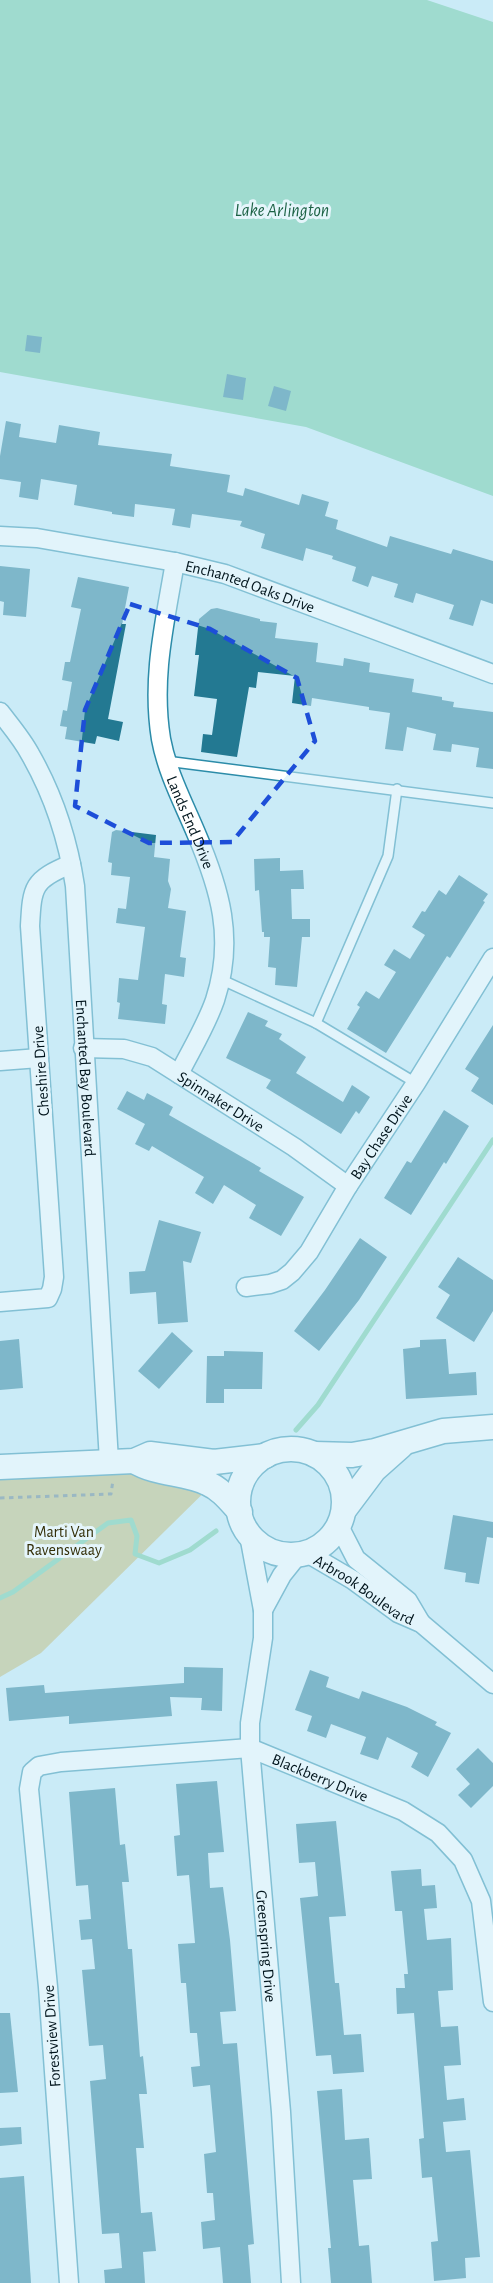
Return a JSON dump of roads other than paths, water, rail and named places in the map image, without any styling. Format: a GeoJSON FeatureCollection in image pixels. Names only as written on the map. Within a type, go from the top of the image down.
{"type":"FeatureCollection","features":[{"type":"Feature","properties":{"kind":"street","name":"Enchanted Oaks Drive"},"geometry":{"type":"LineString","coordinates":[[0,536],[37,538],[175,562],[225,574],[493,674]]}},
{"type":"Feature","properties":{"kind":"street","name":"Lands End Drive"},"geometry":{"type":"LineString","coordinates":[[175,562],[156,695],[166,761],[216,883],[225,933],[220,979],[214,1002],[179,1074]]}},
{"type":"Feature","properties":{"kind":"street","name":"Enchanted Bay Boulevard"},"geometry":{"type":"LineString","coordinates":[[0,712],[29,752],[48,788],[65,838],[75,886],[83,1048],[119,1465]]}},
{"type":"Feature","properties":{"kind":"street","name":"Cheshire Drive"},"geometry":{"type":"LineString","coordinates":[[0,1302],[48,1298],[54,1277],[30,926],[31,903],[36,884],[50,873],[71,864]]}},
{"type":"Feature","properties":{"kind":"street","name":"Bay Chase Drive"},"geometry":{"type":"LineString","coordinates":[[246,1287],[282,1280],[309,1252],[348,1186],[416,1083],[493,958]]}},
{"type":"Feature","properties":{"kind":"street","name":"Spinnaker Drive"},"geometry":{"type":"LineString","coordinates":[[83,1048],[124,1049],[152,1057],[294,1147],[348,1186]]}},
{"type":"Feature","properties":{"kind":"street"},"geometry":{"type":"LineString","coordinates":[[0,1061],[39,1058]]}},
{"type":"Feature","properties":{"kind":"street"},"geometry":{"type":"LineString","coordinates":[[119,1465],[150,1454],[214,1462],[265,1456],[281,1450],[352,1455],[375,1451],[443,1431],[493,1427]]}},
{"type":"Feature","properties":{"kind":"street"},"geometry":{"type":"LineString","coordinates":[[265,1456],[252,1467],[242,1482],[238,1500],[241,1519],[249,1535],[263,1547],[280,1554],[303,1554],[315,1550],[329,1540],[341,1518],[374,1470],[408,1441]]}},
{"type":"Feature","properties":{"kind":"street"},"geometry":{"type":"LineString","coordinates":[[314,1454],[328,1464],[338,1477],[344,1493],[341,1518]]}},
{"type":"Feature","properties":{"kind":"street"},"geometry":{"type":"LineString","coordinates":[[0,1467],[119,1465],[147,1469],[208,1484],[226,1496],[240,1512]]}},
{"type":"Feature","properties":{"kind":"street","name":"Arbrook Boulevard"},"geometry":{"type":"LineString","coordinates":[[341,1518],[356,1559],[408,1601],[422,1623],[493,1684]]}},
{"type":"Feature","properties":{"kind":"street","name":"Greenspring Drive"},"geometry":{"type":"LineString","coordinates":[[249,1535],[263,1610],[263,1638],[250,1723],[250,1748],[281,2112],[291,2283]]}},
{"type":"Feature","properties":{"kind":"street","name":"Arbrook Boulevard"},"geometry":{"type":"LineString","coordinates":[[303,1554],[353,1580],[398,1613],[422,1623]]}},
{"type":"Feature","properties":{"kind":"street","name":"Greenspring Drive"},"geometry":{"type":"LineString","coordinates":[[263,1610],[282,1575],[303,1554]]}},
{"type":"Feature","properties":{"kind":"street","name":"Blackberry Drive"},"geometry":{"type":"LineString","coordinates":[[29,1789],[32,1772],[39,1766],[61,1762],[250,1748],[403,1811],[438,1833],[463,1860],[481,1901],[493,2002]]}},
{"type":"Feature","properties":{"kind":"street","name":"Forestview Drive"},"geometry":{"type":"LineString","coordinates":[[29,1789],[48,1988],[69,2283]]}},
{"type":"Feature","properties":{"kind":"lane"},"geometry":{"type":"LineString","coordinates":[[166,761],[493,802]]}},
{"type":"Feature","properties":{"kind":"lane"},"geometry":{"type":"LineString","coordinates":[[316,1023],[388,856],[397,789]]}},
{"type":"Feature","properties":{"kind":"lane"},"geometry":{"type":"LineString","coordinates":[[220,979],[316,1023],[416,1083]]}},
{"type":"Feature","properties":{"kind":"water","name":"Lake Arlington"},"geometry":{"type":"Polygon","coordinates":[[[0,0],[427,0],[493,22],[493,496],[306,427],[0,372],[0,0]]]}},
{"type":"Feature","properties":{"kind":"waterway"},"geometry":{"type":"LineString","coordinates":[[296,1430],[318,1405],[493,1140]]}},
{"type":"Feature","properties":{"kind":"waterway"},"geometry":{"type":"LineString","coordinates":[[0,1598],[13,1592],[108,1523],[131,1520],[137,1536],[135,1554],[159,1563],[190,1550],[216,1531]]}},
{"type":"Feature","properties":{"kind":"park label","name":"Marti Van Ravenswaay"},"geometry":{"type":"Point","coordinates":[64,1540]}}]}
